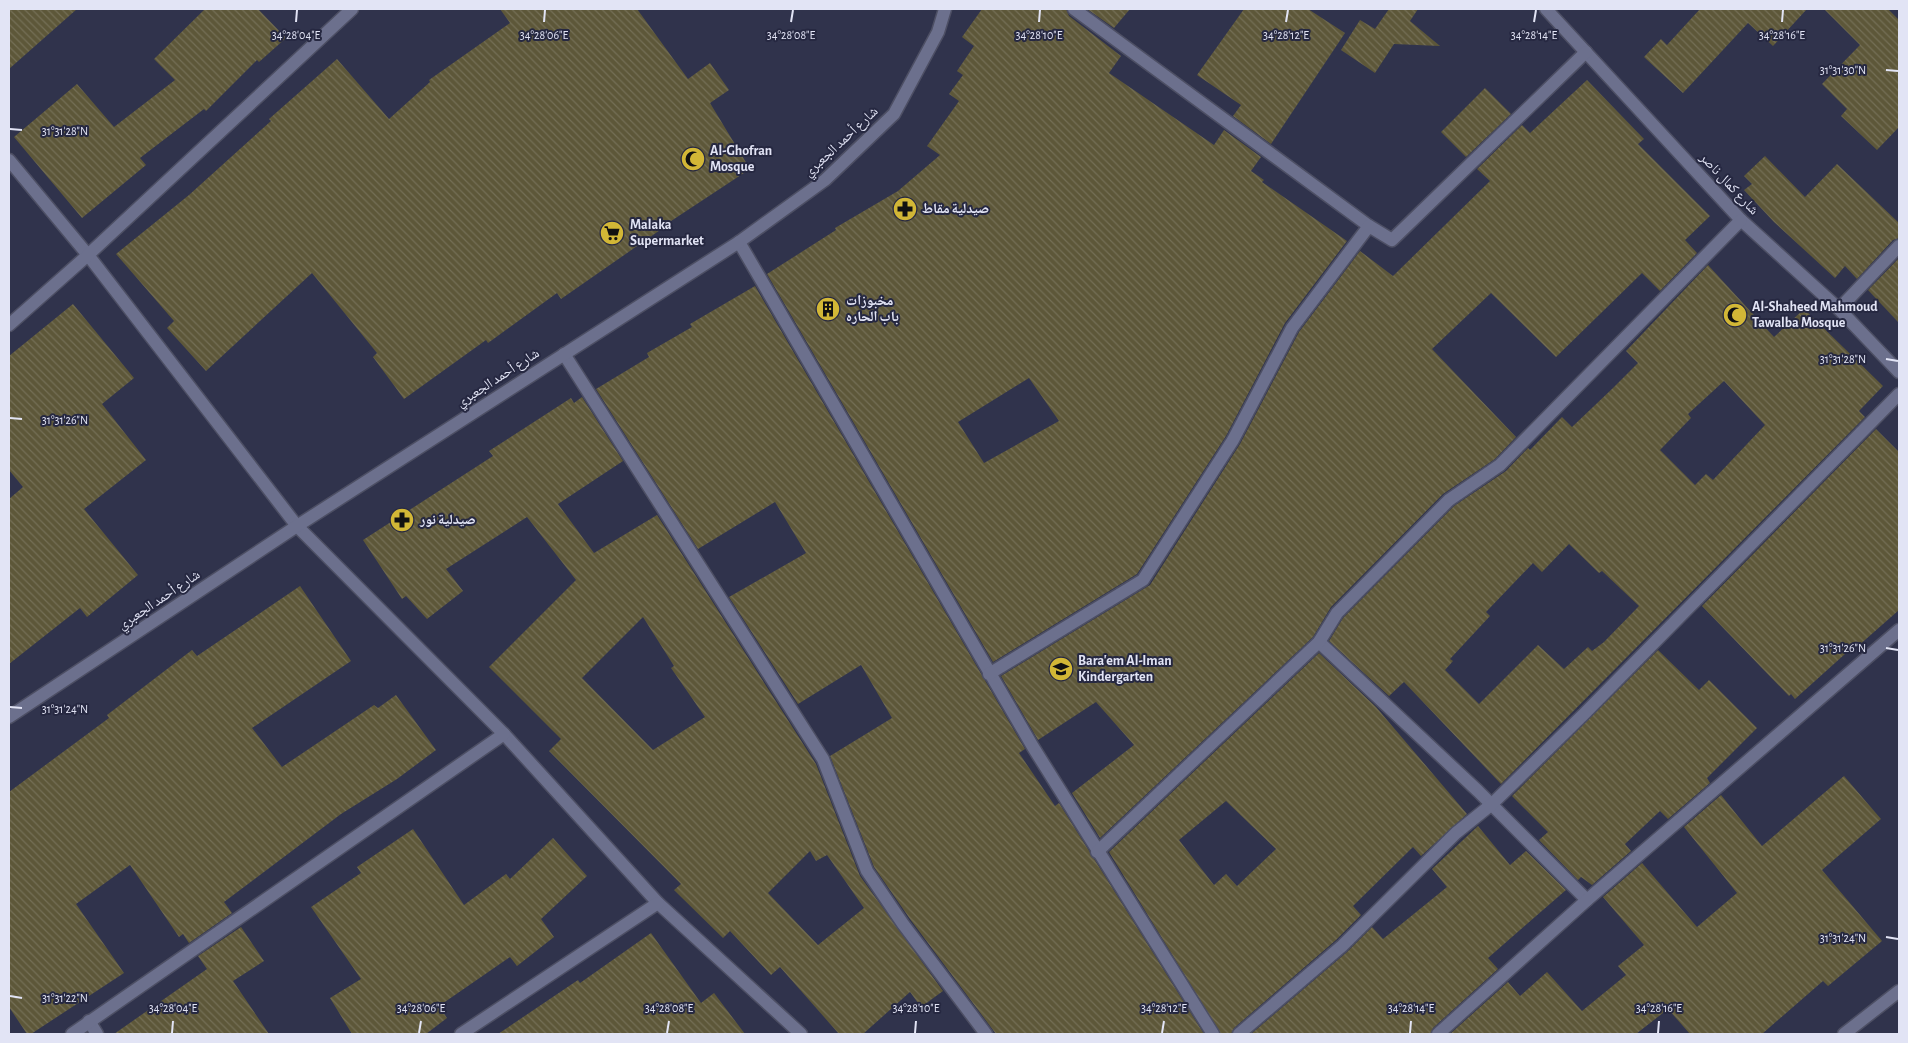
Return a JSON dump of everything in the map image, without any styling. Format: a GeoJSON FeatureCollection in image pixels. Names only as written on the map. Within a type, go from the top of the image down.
{"type":"FeatureCollection","features":[{"type":"Feature","properties":{"kind":"street"},"geometry":{"type":"LineString","coordinates":[[9,325],[88,255],[352,9]]}},
{"type":"Feature","properties":{"kind":"street","name":"شارع أحمد الجعبري"},"geometry":{"type":"LineString","coordinates":[[9,717],[296,526],[739,242],[825,180],[894,114],[938,32],[945,9]]}},
{"type":"Feature","properties":{"kind":"street"},"geometry":{"type":"LineString","coordinates":[[1074,9],[1369,226],[1392,240],[1586,52]]}},
{"type":"Feature","properties":{"kind":"street","name":"شارع كمال ناصر"},"geometry":{"type":"LineString","coordinates":[[1546,9],[1741,220],[1839,309],[1899,372]]}},
{"type":"Feature","properties":{"kind":"street"},"geometry":{"type":"LineString","coordinates":[[9,160],[88,255],[296,526],[504,734],[658,903],[801,1034]]}},
{"type":"Feature","properties":{"kind":"street"},"geometry":{"type":"LineString","coordinates":[[1097,852],[1319,642],[1337,613],[1442,507],[1500,465],[1741,220]]}},
{"type":"Feature","properties":{"kind":"street"},"geometry":{"type":"LineString","coordinates":[[989,674],[1143,580],[1233,440],[1292,328],[1369,226]]}},
{"type":"Feature","properties":{"kind":"street"},"geometry":{"type":"LineString","coordinates":[[739,242],[989,674],[1097,852],[1213,1034]]}},
{"type":"Feature","properties":{"kind":"street"},"geometry":{"type":"LineString","coordinates":[[1839,309],[1899,246]]}},
{"type":"Feature","properties":{"kind":"street"},"geometry":{"type":"LineString","coordinates":[[564,354],[823,759],[867,870],[903,924],[986,1034]]}},
{"type":"Feature","properties":{"kind":"street"},"geometry":{"type":"LineString","coordinates":[[1238,1034],[1342,946],[1456,833],[1492,804],[1585,713],[1899,394]]}},
{"type":"Feature","properties":{"kind":"street"},"geometry":{"type":"LineString","coordinates":[[1438,1034],[1587,900],[1899,630]]}},
{"type":"Feature","properties":{"kind":"street"},"geometry":{"type":"LineString","coordinates":[[1319,642],[1492,804],[1587,900]]}},
{"type":"Feature","properties":{"kind":"street"},"geometry":{"type":"LineString","coordinates":[[72,1034],[504,734]]}},
{"type":"Feature","properties":{"kind":"street"},"geometry":{"type":"LineString","coordinates":[[461,1034],[658,903]]}},
{"type":"Feature","properties":{"kind":"street"},"geometry":{"type":"LineString","coordinates":[[1844,1034],[1899,991]]}},
{"type":"Feature","properties":{"kind":"street"},"geometry":{"type":"LineString","coordinates":[[89,1021],[97,1034]]}},
{"type":"Feature","properties":{"kind":"building"},"geometry":{"type":"Polygon","coordinates":[[[9,9],[77,9],[9,69],[9,9]]]}},
{"type":"Feature","properties":{"kind":"building"},"geometry":{"type":"Polygon","coordinates":[[[205,9],[258,9],[286,38],[259,62],[257,60],[206,111],[204,109],[140,158],[146,165],[82,218],[14,137],[77,84],[114,127],[175,80],[154,59],[205,9]]]}},
{"type":"Feature","properties":{"kind":"building"},"geometry":{"type":"Polygon","coordinates":[[[500,9],[637,9],[688,79],[710,63],[729,90],[710,103],[750,169],[662,227],[561,299],[557,293],[488,343],[486,340],[404,399],[373,357],[377,353],[312,273],[206,371],[167,328],[174,321],[116,254],[189,195],[271,121],[269,119],[337,59],[389,119],[430,82],[429,80],[510,23],[500,9]]]}},
{"type":"Feature","properties":{"kind":"building"},"geometry":{"type":"Polygon","coordinates":[[[982,9],[1066,9],[1069,16],[1121,56],[1109,73],[1214,145],[1224,130],[1261,157],[1251,171],[1264,180],[1262,182],[1347,241],[1285,323],[1226,436],[1137,574],[993,662],[767,274],[836,230],[835,228],[898,191],[940,155],[927,146],[959,101],[949,94],[963,75],[957,71],[974,46],[962,37],[982,9]],[[1029,378],[958,422],[984,463],[1059,421],[1029,378]]]}},
{"type":"Feature","properties":{"kind":"building"},"geometry":{"type":"Polygon","coordinates":[[[1087,9],[1130,9],[1114,28],[1087,9]]]}},
{"type":"Feature","properties":{"kind":"building"},"geometry":{"type":"Polygon","coordinates":[[[1244,9],[1308,9],[1345,33],[1271,144],[1233,116],[1241,105],[1197,75],[1244,9]]]}},
{"type":"Feature","properties":{"kind":"building"},"geometry":{"type":"Polygon","coordinates":[[[1389,9],[1418,9],[1410,21],[1440,46],[1394,44],[1375,73],[1341,50],[1360,20],[1375,29],[1389,9]]]}},
{"type":"Feature","properties":{"kind":"building"},"geometry":{"type":"Polygon","coordinates":[[[1700,9],[1807,9],[1773,46],[1748,23],[1683,93],[1644,57],[1661,39],[1667,45],[1700,9]]]}},
{"type":"Feature","properties":{"kind":"building"},"geometry":{"type":"Polygon","coordinates":[[[1824,9],[1888,9],[1899,20],[1899,127],[1877,150],[1841,116],[1847,109],[1822,84],[1860,45],[1824,9]]]}},
{"type":"Feature","properties":{"kind":"building"},"geometry":{"type":"Polygon","coordinates":[[[1587,80],[1644,139],[1638,144],[1710,216],[1685,240],[1697,253],[1660,291],[1642,273],[1556,357],[1491,293],[1432,349],[1516,437],[1495,459],[1443,494],[1331,607],[1313,637],[1100,838],[1072,793],[1134,745],[1096,702],[1038,740],[1001,676],[1150,585],[1240,444],[1299,332],[1360,251],[1393,276],[1490,181],[1477,169],[1522,125],[1530,133],[1587,80]]]}},
{"type":"Feature","properties":{"kind":"building"},"geometry":{"type":"Polygon","coordinates":[[[1485,88],[1511,114],[1466,157],[1441,132],[1485,88]]]}},
{"type":"Feature","properties":{"kind":"building"},"geometry":{"type":"Polygon","coordinates":[[[1765,156],[1805,197],[1837,164],[1899,223],[1899,238],[1893,240],[1857,279],[1845,266],[1835,278],[1774,222],[1744,190],[1752,184],[1744,176],[1765,156]]]}},
{"type":"Feature","properties":{"kind":"building"},"geometry":{"type":"Polygon","coordinates":[[[1899,258],[1899,323],[1868,290],[1899,258]]]}},
{"type":"Feature","properties":{"kind":"building"},"geometry":{"type":"Polygon","coordinates":[[[1708,265],[1774,337],[1804,309],[1883,386],[1859,411],[1865,417],[1501,784],[1404,682],[1389,696],[1329,641],[1343,618],[1454,506],[1506,471],[1528,448],[1530,450],[1562,417],[1572,427],[1613,388],[1638,363],[1626,351],[1708,265]],[[1724,381],[1688,414],[1691,418],[1660,450],[1695,485],[1706,474],[1713,480],[1765,425],[1724,381]],[[1569,544],[1542,572],[1533,563],[1486,612],[1490,616],[1450,659],[1453,661],[1445,670],[1479,704],[1538,645],[1564,669],[1588,647],[1592,651],[1604,642],[1639,606],[1602,571],[1599,573],[1569,544]]]}},
{"type":"Feature","properties":{"kind":"building"},"geometry":{"type":"Polygon","coordinates":[[[755,286],[1025,749],[1019,753],[1055,806],[1059,803],[1204,1034],[996,1034],[910,919],[874,867],[830,756],[892,718],[861,665],[798,704],[729,597],[806,553],[775,502],[698,549],[596,389],[649,357],[647,353],[692,327],[690,324],[755,286]]]}},
{"type":"Feature","properties":{"kind":"building"},"geometry":{"type":"Polygon","coordinates":[[[73,304],[134,378],[102,404],[146,460],[84,509],[138,575],[87,617],[80,608],[9,664],[9,499],[23,487],[9,470],[9,356],[73,304]]]}},
{"type":"Feature","properties":{"kind":"building"},"geometry":{"type":"Polygon","coordinates":[[[582,397],[623,461],[558,504],[594,553],[657,515],[816,764],[860,876],[943,991],[921,1007],[910,992],[863,1034],[839,1034],[780,967],[771,975],[730,931],[723,938],[674,890],[681,884],[549,751],[561,739],[489,667],[576,580],[527,517],[446,569],[463,591],[427,619],[406,596],[402,599],[363,540],[493,456],[489,451],[571,398],[574,403],[582,397]],[[643,617],[582,678],[653,750],[705,717],[671,668],[674,666],[643,617]],[[810,851],[768,893],[818,945],[864,908],[827,855],[816,861],[810,851]]]}},
{"type":"Feature","properties":{"kind":"building"},"geometry":{"type":"Polygon","coordinates":[[[1876,429],[1899,452],[1899,610],[1857,647],[1855,645],[1795,699],[1791,694],[1789,696],[1702,606],[1876,429]]]}},
{"type":"Feature","properties":{"kind":"building"},"geometry":{"type":"Polygon","coordinates":[[[300,586],[351,661],[252,728],[282,767],[374,705],[378,708],[396,695],[436,750],[397,779],[341,814],[224,902],[232,913],[189,943],[183,934],[179,937],[130,865],[76,904],[124,973],[31,1034],[27,1034],[9,1007],[9,792],[109,718],[107,715],[192,650],[197,656],[300,586]]]}},
{"type":"Feature","properties":{"kind":"building"},"geometry":{"type":"Polygon","coordinates":[[[1658,650],[1699,690],[1709,680],[1757,728],[1707,778],[1710,783],[1668,819],[1660,811],[1625,844],[1631,851],[1592,885],[1581,877],[1578,880],[1539,840],[1548,832],[1512,796],[1658,650]]]}},
{"type":"Feature","properties":{"kind":"building"},"geometry":{"type":"Polygon","coordinates":[[[1319,653],[1376,707],[1467,814],[1421,856],[1413,847],[1353,906],[1361,915],[1336,940],[1234,1028],[1231,1034],[1221,1034],[1109,852],[1319,653]],[[1226,801],[1179,840],[1214,885],[1226,874],[1237,886],[1276,849],[1226,801]]]}},
{"type":"Feature","properties":{"kind":"building"},"geometry":{"type":"Polygon","coordinates":[[[1844,776],[1881,819],[1822,870],[1882,941],[1828,986],[1823,981],[1762,1034],[1690,1034],[1668,1009],[1636,1034],[1450,1034],[1508,982],[1520,996],[1547,972],[1582,1011],[1626,975],[1618,966],[1644,945],[1603,897],[1642,863],[1697,927],[1737,893],[1684,827],[1721,795],[1762,846],[1844,776]]]}},
{"type":"Feature","properties":{"kind":"building"},"geometry":{"type":"Polygon","coordinates":[[[1478,826],[1510,865],[1526,851],[1566,890],[1488,958],[1498,969],[1433,1028],[1430,1034],[1251,1034],[1347,952],[1372,927],[1383,939],[1447,887],[1432,869],[1478,826]]]}},
{"type":"Feature","properties":{"kind":"building"},"geometry":{"type":"Polygon","coordinates":[[[413,829],[464,905],[506,874],[510,879],[553,838],[587,876],[541,919],[554,937],[517,966],[510,957],[439,1006],[447,1018],[426,1034],[352,1034],[330,998],[361,979],[311,907],[361,873],[357,867],[413,829]]]}},
{"type":"Feature","properties":{"kind":"building"},"geometry":{"type":"Polygon","coordinates":[[[241,927],[264,961],[233,981],[269,1034],[114,1034],[207,969],[198,956],[241,927]]]}},
{"type":"Feature","properties":{"kind":"building"},"geometry":{"type":"Polygon","coordinates":[[[651,933],[701,1003],[714,993],[745,1034],[498,1034],[578,980],[580,983],[651,933]]]}},
{"type":"Feature","properties":{"kind":"place","name":"Al-Ghofran Mosque"},"geometry":{"type":"Point","coordinates":[693,159]}},
{"type":"Feature","properties":{"kind":"place","name":"صيدلية مقاط"},"geometry":{"type":"Point","coordinates":[905,209]}},
{"type":"Feature","properties":{"kind":"place","name":"Malaka Supermarket"},"geometry":{"type":"Point","coordinates":[612,233]}},
{"type":"Feature","properties":{"kind":"place","name":"مخبوزات باب الحاره"},"geometry":{"type":"Point","coordinates":[828,309]}},
{"type":"Feature","properties":{"kind":"place","name":"Al-Shaheed Mahmoud Tawalba Mosque"},"geometry":{"type":"Point","coordinates":[1735,315]}},
{"type":"Feature","properties":{"kind":"place","name":"صيدلية نور"},"geometry":{"type":"Point","coordinates":[402,520]}},
{"type":"Feature","properties":{"kind":"place","name":"Bara'em Al-Iman Kindergarten"},"geometry":{"type":"Point","coordinates":[1061,669]}}]}
